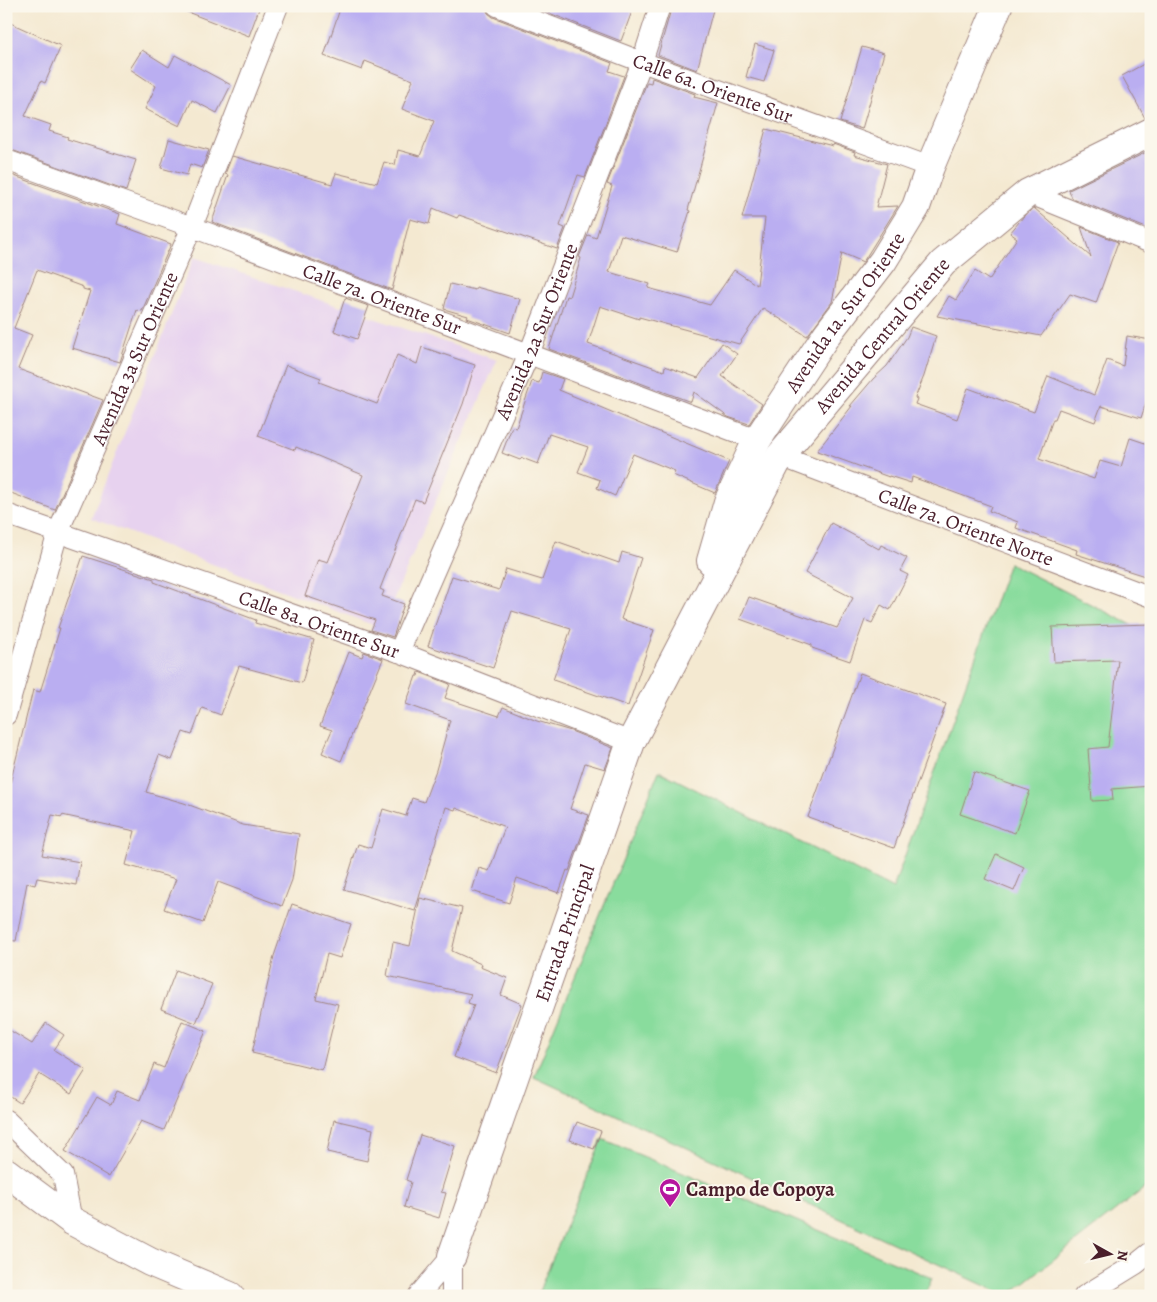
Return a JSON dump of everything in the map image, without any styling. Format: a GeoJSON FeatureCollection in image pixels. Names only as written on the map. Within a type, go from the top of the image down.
{"type":"FeatureCollection","features":[{"type":"Feature","properties":{"kind":"street","name":"Avenida 3a Sur Oriente"},"geometry":{"type":"LineString","coordinates":[[6,715],[58,532],[192,227],[278,6]]}},
{"type":"Feature","properties":{"kind":"street","name":"Calle 6a. Oriente Sur"},"geometry":{"type":"LineString","coordinates":[[497,6],[642,62],[930,167]]}},
{"type":"Feature","properties":{"kind":"street","name":"Avenida 2a Sur Oriente"},"geometry":{"type":"LineString","coordinates":[[399,652],[529,354],[642,62],[660,6]]}},
{"type":"Feature","properties":{"kind":"street","name":"Avenida 1a. Sur Oriente"},"geometry":{"type":"LineString","coordinates":[[695,617],[728,502],[757,440],[827,334],[883,260],[916,207],[930,167],[998,6]]}},
{"type":"Feature","properties":{"kind":"street","name":"Avenida Central Oriente"},"geometry":{"type":"LineString","coordinates":[[695,617],[780,456],[943,263],[1028,193],[1151,132]]}},
{"type":"Feature","properties":{"kind":"street","name":"Calle 7a. Oriente Sur"},"geometry":{"type":"LineString","coordinates":[[6,160],[192,227],[757,440]]}},
{"type":"Feature","properties":{"kind":"street"},"geometry":{"type":"LineString","coordinates":[[1028,193],[1151,243]]}},
{"type":"Feature","properties":{"kind":"street","name":"Calle 7a. Oriente Norte"},"geometry":{"type":"LineString","coordinates":[[780,456],[1151,596]]}},
{"type":"Feature","properties":{"kind":"street","name":"Calle 8a. Oriente Sur"},"geometry":{"type":"LineString","coordinates":[[6,514],[399,652],[631,742]]}},
{"type":"Feature","properties":{"kind":"street","name":"Entrada Principal"},"geometry":{"type":"LineString","coordinates":[[452,1256],[631,742],[695,617]]}},
{"type":"Feature","properties":{"kind":"street"},"geometry":{"type":"LineString","coordinates":[[6,1120],[63,1175],[72,1221]]}},
{"type":"Feature","properties":{"kind":"street"},"geometry":{"type":"LineString","coordinates":[[6,1172],[72,1221],[150,1262],[230,1296]]}},
{"type":"Feature","properties":{"kind":"street"},"geometry":{"type":"LineString","coordinates":[[1084,1296],[1136,1264],[1151,1252]]}},
{"type":"Feature","properties":{"kind":"street"},"geometry":{"type":"LineString","coordinates":[[418,1296],[452,1256]]}},
{"type":"Feature","properties":{"kind":"street"},"geometry":{"type":"LineString","coordinates":[[452,1256],[452,1296]]}},
{"type":"Feature","properties":{"kind":"shaded area"},"geometry":{"type":"Polygon","coordinates":[[[194,257],[497,360],[381,628],[91,518],[194,257]]]}},
{"type":"Feature","properties":{"kind":"green space"},"geometry":{"type":"Polygon","coordinates":[[[1009,563],[1132,625],[1151,712],[1151,1183],[1007,1296],[534,1077],[659,771],[893,889],[1009,563]]]}},
{"type":"Feature","properties":{"kind":"green space","name":"Campo de Copoya"},"geometry":{"type":"Polygon","coordinates":[[[602,1139],[932,1278],[925,1296],[537,1296],[602,1139]]]}},
{"type":"Feature","properties":{"kind":"building"},"geometry":{"type":"Polygon","coordinates":[[[177,6],[260,6],[249,36],[177,8],[177,6]]]}},
{"type":"Feature","properties":{"kind":"building"},"geometry":{"type":"Polygon","coordinates":[[[341,6],[485,6],[488,13],[493,17],[612,63],[609,71],[624,76],[585,177],[578,175],[560,226],[565,228],[557,249],[459,215],[457,218],[433,208],[429,224],[410,219],[392,290],[212,222],[228,175],[225,174],[232,156],[332,184],[336,173],[377,183],[384,162],[395,165],[398,150],[420,156],[434,121],[402,109],[413,80],[365,61],[362,70],[324,56],[341,6]]]}},
{"type":"Feature","properties":{"kind":"building"},"geometry":{"type":"Polygon","coordinates":[[[531,6],[634,6],[621,41],[531,6]]]}},
{"type":"Feature","properties":{"kind":"building"},"geometry":{"type":"Polygon","coordinates":[[[672,6],[714,6],[697,70],[658,55],[672,6]]]}},
{"type":"Feature","properties":{"kind":"building"},"geometry":{"type":"Polygon","coordinates":[[[6,21],[61,46],[45,83],[41,81],[25,116],[51,125],[49,131],[68,137],[67,139],[136,160],[126,191],[6,148],[6,21]]]}},
{"type":"Feature","properties":{"kind":"building"},"geometry":{"type":"Polygon","coordinates":[[[755,44],[774,50],[764,82],[746,77],[755,44]]]}},
{"type":"Feature","properties":{"kind":"building"},"geometry":{"type":"Polygon","coordinates":[[[862,47],[884,53],[862,129],[840,122],[862,47]]]}},
{"type":"Feature","properties":{"kind":"building"},"geometry":{"type":"Polygon","coordinates":[[[142,50],[169,67],[175,55],[231,85],[217,113],[192,100],[180,126],[145,109],[156,86],[130,69],[142,50]]]}},
{"type":"Feature","properties":{"kind":"building"},"geometry":{"type":"Polygon","coordinates":[[[1151,60],[1151,117],[1145,118],[1122,76],[1151,60]]]}},
{"type":"Feature","properties":{"kind":"building"},"geometry":{"type":"Polygon","coordinates":[[[652,78],[695,94],[694,97],[718,103],[688,210],[690,211],[677,252],[621,235],[609,272],[650,284],[648,288],[710,305],[734,270],[757,285],[765,218],[742,218],[766,129],[833,146],[833,144],[855,152],[854,155],[887,164],[876,207],[898,206],[863,262],[842,253],[832,302],[807,336],[763,308],[739,344],[639,317],[639,319],[600,306],[588,344],[664,371],[665,366],[698,378],[722,343],[737,354],[722,376],[762,404],[749,424],[728,417],[694,392],[691,402],[549,349],[566,296],[569,297],[581,258],[579,257],[588,235],[596,238],[612,186],[607,184],[647,82],[651,83],[652,78]]]}},
{"type":"Feature","properties":{"kind":"building"},"geometry":{"type":"Polygon","coordinates":[[[169,139],[209,150],[202,168],[190,164],[187,175],[161,168],[169,139]]]}},
{"type":"Feature","properties":{"kind":"building"},"geometry":{"type":"Polygon","coordinates":[[[1151,150],[1151,230],[1072,198],[1069,190],[1151,150]]]}},
{"type":"Feature","properties":{"kind":"building"},"geometry":{"type":"Polygon","coordinates":[[[6,173],[120,214],[117,224],[171,244],[142,311],[137,310],[120,362],[72,348],[90,291],[37,270],[14,328],[32,335],[18,369],[103,400],[55,510],[6,491],[6,173]]]}},
{"type":"Feature","properties":{"kind":"building"},"geometry":{"type":"Polygon","coordinates":[[[1034,208],[1091,257],[1081,227],[1118,242],[1096,303],[1070,294],[1041,336],[937,316],[949,296],[956,300],[975,271],[989,280],[1017,238],[1010,233],[1024,216],[1034,208]]]}},
{"type":"Feature","properties":{"kind":"building"},"geometry":{"type":"Polygon","coordinates":[[[450,284],[475,290],[476,287],[520,299],[510,333],[467,318],[468,316],[444,309],[450,284]]]}},
{"type":"Feature","properties":{"kind":"building"},"geometry":{"type":"Polygon","coordinates":[[[345,298],[369,306],[357,339],[334,331],[345,298]]]}},
{"type":"Feature","properties":{"kind":"building"},"geometry":{"type":"Polygon","coordinates":[[[911,327],[936,336],[915,398],[917,399],[915,404],[957,419],[968,388],[1034,412],[1048,376],[1094,395],[1107,360],[1123,366],[1127,336],[1151,340],[1151,387],[1141,418],[1101,406],[1095,422],[1059,409],[1055,419],[1053,419],[1039,459],[1094,479],[1100,461],[1121,467],[1130,438],[1151,445],[1151,578],[1076,554],[1077,550],[1016,528],[1018,522],[989,511],[991,506],[912,477],[911,483],[817,451],[852,406],[850,406],[887,366],[907,337],[911,327]]]}},
{"type":"Feature","properties":{"kind":"building"},"geometry":{"type":"Polygon","coordinates":[[[422,347],[475,365],[463,404],[423,502],[415,499],[380,589],[384,591],[382,596],[404,604],[393,637],[371,630],[375,620],[305,596],[318,559],[328,562],[363,475],[296,447],[295,450],[258,436],[286,365],[321,378],[319,382],[377,404],[397,355],[417,364],[422,347]]]}},
{"type":"Feature","properties":{"kind":"building"},"geometry":{"type":"Polygon","coordinates":[[[542,372],[563,379],[559,390],[729,461],[715,493],[673,475],[675,471],[633,454],[615,496],[597,488],[600,480],[578,472],[588,447],[549,434],[538,464],[502,453],[512,427],[516,428],[532,381],[539,383],[542,372]]]}},
{"type":"Feature","properties":{"kind":"building"},"geometry":{"type":"Polygon","coordinates":[[[831,523],[879,549],[881,545],[907,558],[900,571],[908,575],[890,610],[881,605],[872,623],[865,620],[850,661],[740,619],[749,597],[837,628],[853,598],[805,573],[831,523]]]}},
{"type":"Feature","properties":{"kind":"building"},"geometry":{"type":"Polygon","coordinates":[[[556,541],[619,563],[622,552],[641,558],[621,619],[654,630],[628,706],[553,680],[571,629],[512,611],[493,668],[428,646],[452,576],[499,590],[506,569],[542,580],[556,541]]]}},
{"type":"Feature","properties":{"kind":"building"},"geometry":{"type":"Polygon","coordinates":[[[83,556],[154,579],[154,582],[256,620],[255,623],[314,640],[302,683],[239,666],[221,715],[202,708],[192,735],[183,732],[172,760],[159,755],[146,792],[184,803],[243,825],[299,834],[292,880],[282,906],[218,882],[203,923],[164,909],[176,879],[126,865],[135,831],[62,815],[62,817],[52,815],[42,855],[80,862],[76,885],[37,878],[35,885],[27,883],[16,941],[6,940],[6,800],[33,690],[40,692],[60,628],[58,628],[83,556]]]}},
{"type":"Feature","properties":{"kind":"building"},"geometry":{"type":"Polygon","coordinates":[[[1151,624],[1151,786],[1112,789],[1113,800],[1092,801],[1088,749],[1108,747],[1118,660],[1054,662],[1052,627],[1151,624]]]}},
{"type":"Feature","properties":{"kind":"building"},"geometry":{"type":"Polygon","coordinates":[[[349,652],[362,657],[364,652],[383,659],[341,761],[322,753],[332,730],[320,726],[349,652]]]}},
{"type":"Feature","properties":{"kind":"building"},"geometry":{"type":"Polygon","coordinates":[[[419,672],[450,684],[445,698],[499,716],[503,707],[613,748],[605,769],[585,763],[570,809],[589,815],[559,893],[517,878],[509,903],[472,891],[479,868],[489,871],[505,827],[456,808],[455,810],[446,807],[415,911],[344,889],[358,844],[371,848],[383,809],[406,816],[412,798],[424,802],[436,770],[450,720],[406,704],[419,672]]]}},
{"type":"Feature","properties":{"kind":"building"},"geometry":{"type":"Polygon","coordinates":[[[860,673],[946,704],[894,848],[808,817],[860,673]]]}},
{"type":"Feature","properties":{"kind":"building"},"geometry":{"type":"Polygon","coordinates":[[[974,772],[1030,791],[1015,833],[960,814],[974,772]]]}},
{"type":"Feature","properties":{"kind":"building"},"geometry":{"type":"Polygon","coordinates":[[[996,854],[1024,867],[1014,891],[985,879],[996,854]]]}},
{"type":"Feature","properties":{"kind":"building"},"geometry":{"type":"Polygon","coordinates":[[[420,898],[462,908],[452,951],[481,964],[480,967],[507,978],[501,995],[522,1004],[496,1073],[454,1057],[474,1005],[468,1003],[471,994],[387,976],[393,942],[410,946],[420,898]]]}},
{"type":"Feature","properties":{"kind":"building"},"geometry":{"type":"Polygon","coordinates":[[[292,904],[351,924],[340,958],[327,954],[316,999],[338,1004],[322,1070],[252,1053],[274,956],[292,904]]]}},
{"type":"Feature","properties":{"kind":"building"},"geometry":{"type":"Polygon","coordinates":[[[176,970],[212,984],[196,1023],[161,1009],[176,970]]]}},
{"type":"Feature","properties":{"kind":"building"},"geometry":{"type":"Polygon","coordinates":[[[182,1021],[206,1031],[164,1130],[141,1121],[109,1177],[65,1151],[97,1097],[111,1105],[117,1091],[140,1100],[154,1064],[164,1068],[182,1021]]]}},
{"type":"Feature","properties":{"kind":"building"},"geometry":{"type":"Polygon","coordinates":[[[46,1023],[64,1035],[54,1050],[86,1070],[71,1094],[39,1074],[20,1103],[6,1094],[6,1028],[32,1044],[46,1023]]]}},
{"type":"Feature","properties":{"kind":"building"},"geometry":{"type":"Polygon","coordinates":[[[334,1120],[373,1129],[367,1161],[327,1152],[334,1120]]]}},
{"type":"Feature","properties":{"kind":"building"},"geometry":{"type":"Polygon","coordinates":[[[577,1122],[601,1131],[594,1149],[570,1140],[577,1122]]]}},
{"type":"Feature","properties":{"kind":"building"},"geometry":{"type":"Polygon","coordinates":[[[420,1135],[455,1146],[441,1192],[446,1193],[439,1218],[404,1207],[411,1182],[406,1180],[420,1135]]]}},
{"type":"Feature","properties":{"kind":"place","name":"Campo de Copoya"},"geometry":{"type":"Point","coordinates":[670,1208]}}]}
